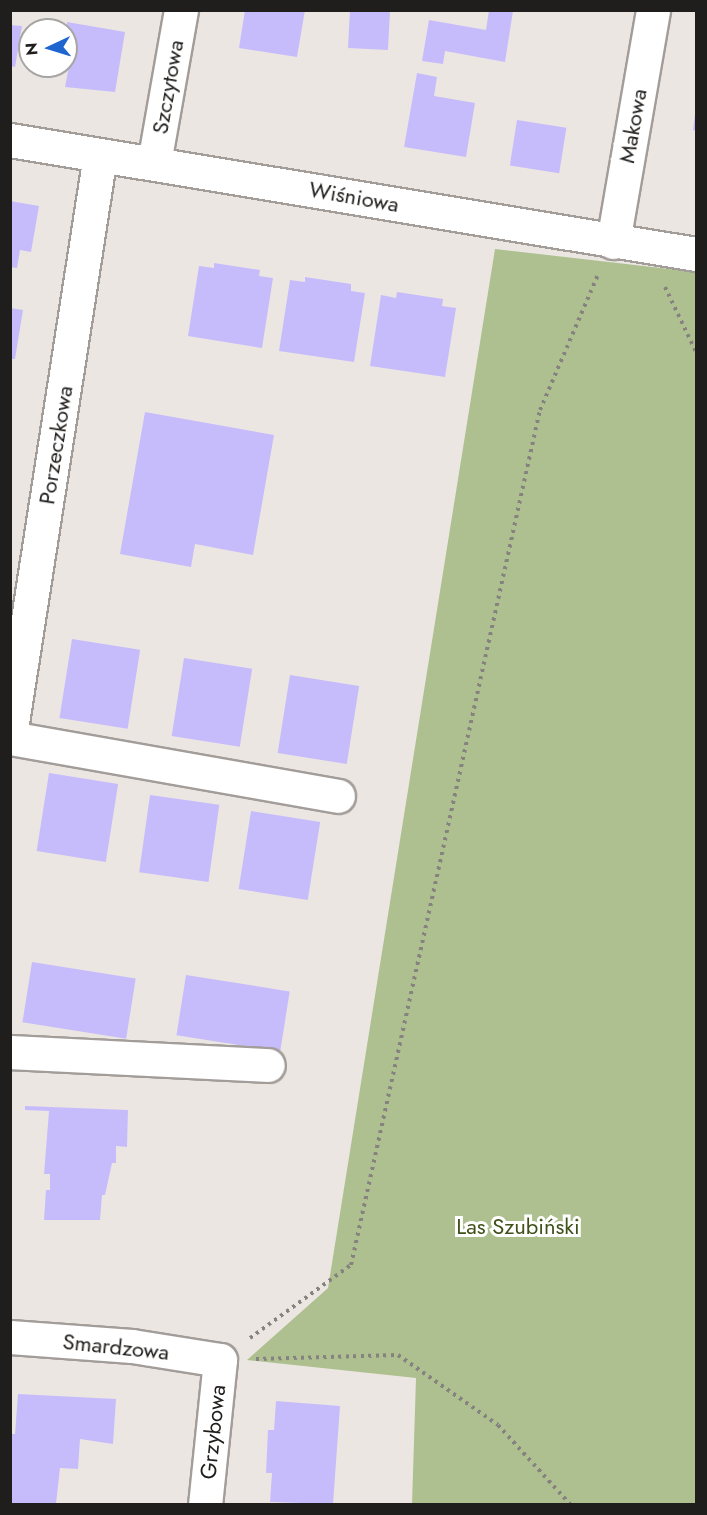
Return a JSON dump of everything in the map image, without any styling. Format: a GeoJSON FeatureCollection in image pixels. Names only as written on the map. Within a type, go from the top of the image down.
{"type":"FeatureCollection","features":[{"type":"Feature","properties":{"kind":"street","name":"Szczytowa"},"geometry":{"type":"LineString","coordinates":[[154,163],[181,10]]}},
{"type":"Feature","properties":{"kind":"street","name":"Makowa"},"geometry":{"type":"LineString","coordinates":[[613,242],[654,10]]}},
{"type":"Feature","properties":{"kind":"street","name":"Wiśniowa"},"geometry":{"type":"LineString","coordinates":[[10,140],[696,254]]}},
{"type":"Feature","properties":{"kind":"street","name":"Porzeczkowa"},"geometry":{"type":"LineString","coordinates":[[10,737],[100,155]]}},
{"type":"Feature","properties":{"kind":"street"},"geometry":{"type":"LineString","coordinates":[[10,737],[338,796]]}},
{"type":"Feature","properties":{"kind":"street"},"geometry":{"type":"LineString","coordinates":[[10,1052],[268,1065]]}},
{"type":"Feature","properties":{"kind":"street","name":"Smardzowa"},"geometry":{"type":"LineString","coordinates":[[10,1337],[132,1346],[220,1360]]}},
{"type":"Feature","properties":{"kind":"street","name":"Grzybowa"},"geometry":{"type":"LineString","coordinates":[[205,1504],[220,1360]]}},
{"type":"Feature","properties":{"kind":"path"},"geometry":{"type":"LineString","coordinates":[[220,1360],[351,1265],[540,410],[613,242]]}},
{"type":"Feature","properties":{"kind":"path"},"geometry":{"type":"LineString","coordinates":[[645,246],[696,352]]}},
{"type":"Feature","properties":{"kind":"path"},"geometry":{"type":"LineString","coordinates":[[220,1360],[398,1355],[498,1425],[570,1504]]}},
{"type":"Feature","properties":{"kind":"green space","name":"Las Szubiński"},"geometry":{"type":"Polygon","coordinates":[[[495,249],[696,272],[696,1504],[412,1504],[416,1378],[247,1360],[328,1288],[495,249]]]}},
{"type":"Feature","properties":{"kind":"building"},"geometry":{"type":"Polygon","coordinates":[[[245,10],[305,10],[297,57],[239,48],[245,10]]]}},
{"type":"Feature","properties":{"kind":"building"},"geometry":{"type":"Polygon","coordinates":[[[350,10],[390,12],[388,50],[348,48],[350,10]]]}},
{"type":"Feature","properties":{"kind":"building"},"geometry":{"type":"Polygon","coordinates":[[[489,10],[513,11],[505,62],[445,51],[443,64],[422,61],[429,20],[486,30],[489,10]]]}},
{"type":"Feature","properties":{"kind":"building"},"geometry":{"type":"Polygon","coordinates":[[[78,24],[125,32],[115,92],[65,87],[67,78],[78,78],[78,24]]]}},
{"type":"Feature","properties":{"kind":"building"},"geometry":{"type":"Polygon","coordinates":[[[10,25],[18,26],[15,67],[10,66],[10,25]]]}},
{"type":"Feature","properties":{"kind":"building"},"geometry":{"type":"Polygon","coordinates":[[[417,73],[437,77],[434,96],[475,103],[466,157],[404,147],[417,73]]]}},
{"type":"Feature","properties":{"kind":"building"},"geometry":{"type":"Polygon","coordinates":[[[696,114],[696,131],[693,130],[696,114]]]}},
{"type":"Feature","properties":{"kind":"building"},"geometry":{"type":"Polygon","coordinates":[[[517,120],[566,128],[559,173],[510,165],[517,120]]]}},
{"type":"Feature","properties":{"kind":"building"},"geometry":{"type":"Polygon","coordinates":[[[10,201],[39,206],[31,252],[20,250],[17,268],[10,267],[10,201]]]}},
{"type":"Feature","properties":{"kind":"building"},"geometry":{"type":"Polygon","coordinates":[[[214,263],[260,270],[259,276],[273,278],[262,348],[188,336],[199,266],[214,268],[214,263]]]}},
{"type":"Feature","properties":{"kind":"building"},"geometry":{"type":"Polygon","coordinates":[[[305,277],[351,284],[351,291],[365,293],[354,362],[279,351],[290,280],[305,282],[305,277]]]}},
{"type":"Feature","properties":{"kind":"building"},"geometry":{"type":"Polygon","coordinates":[[[397,292],[443,299],[442,306],[456,308],[445,377],[370,366],[381,295],[396,298],[397,292]]]}},
{"type":"Feature","properties":{"kind":"building"},"geometry":{"type":"Polygon","coordinates":[[[10,308],[23,310],[15,359],[10,359],[10,308]]]}},
{"type":"Feature","properties":{"kind":"building"},"geometry":{"type":"Polygon","coordinates":[[[145,412],[274,435],[253,555],[195,544],[191,567],[120,554],[145,412]]]}},
{"type":"Feature","properties":{"kind":"building"},"geometry":{"type":"Polygon","coordinates":[[[72,639],[140,650],[128,729],[59,718],[72,639]]]}},
{"type":"Feature","properties":{"kind":"building"},"geometry":{"type":"Polygon","coordinates":[[[184,658],[252,669],[240,747],[172,736],[184,658]]]}},
{"type":"Feature","properties":{"kind":"building"},"geometry":{"type":"Polygon","coordinates":[[[290,675],[359,686],[347,764],[278,753],[290,675]]]}},
{"type":"Feature","properties":{"kind":"building"},"geometry":{"type":"Polygon","coordinates":[[[49,773],[118,784],[106,862],[37,851],[49,773]]]}},
{"type":"Feature","properties":{"kind":"building"},"geometry":{"type":"Polygon","coordinates":[[[150,795],[219,805],[208,882],[139,872],[150,795]]]}},
{"type":"Feature","properties":{"kind":"building"},"geometry":{"type":"Polygon","coordinates":[[[251,811],[320,822],[308,900],[239,889],[251,811]]]}},
{"type":"Feature","properties":{"kind":"building"},"geometry":{"type":"Polygon","coordinates":[[[32,962],[136,978],[126,1039],[22,1022],[32,962]]]}},
{"type":"Feature","properties":{"kind":"building"},"geometry":{"type":"Polygon","coordinates":[[[186,975],[290,991],[280,1052],[176,1035],[186,975]]]}},
{"type":"Feature","properties":{"kind":"building"},"geometry":{"type":"Polygon","coordinates":[[[25,1106],[128,1110],[127,1147],[116,1146],[116,1163],[112,1163],[105,1195],[102,1195],[100,1220],[44,1220],[46,1190],[50,1190],[50,1174],[44,1174],[49,1111],[25,1110],[25,1106]]]}},
{"type":"Feature","properties":{"kind":"building"},"geometry":{"type":"Polygon","coordinates":[[[18,1394],[116,1399],[113,1444],[80,1439],[78,1469],[60,1468],[56,1504],[10,1504],[10,1434],[15,1434],[18,1394]]]}},
{"type":"Feature","properties":{"kind":"building"},"geometry":{"type":"Polygon","coordinates":[[[276,1401],[340,1406],[333,1504],[270,1502],[272,1473],[266,1473],[268,1430],[274,1430],[276,1401]]]}}]}
